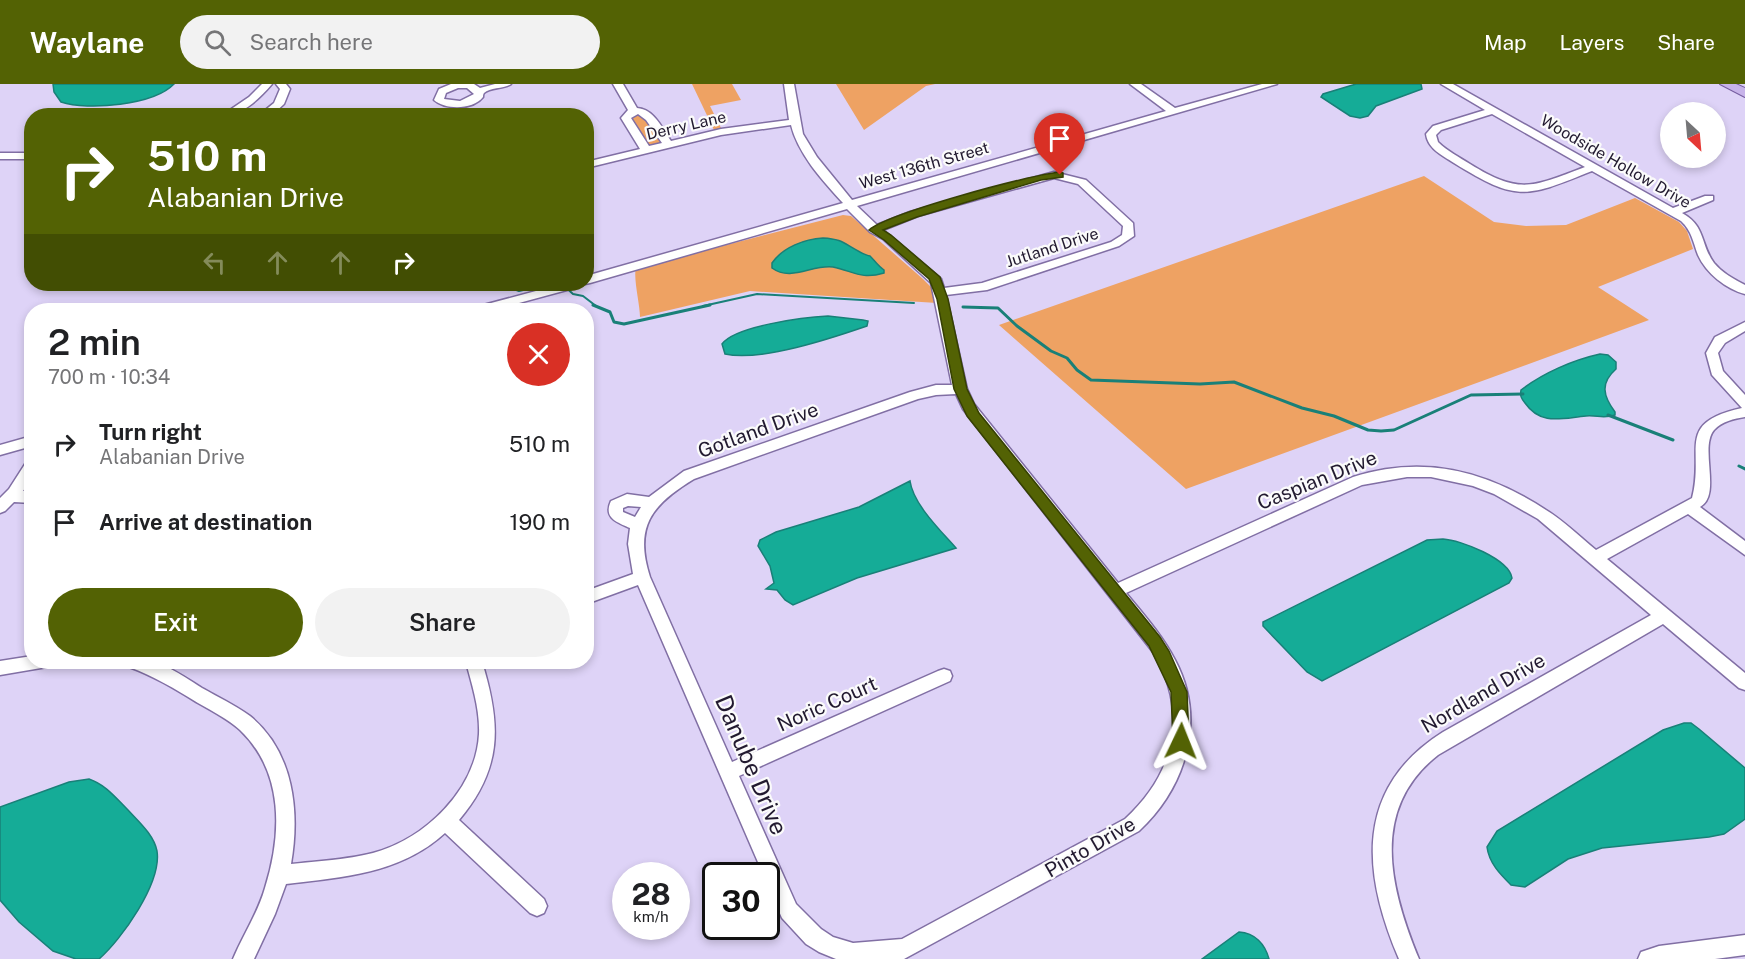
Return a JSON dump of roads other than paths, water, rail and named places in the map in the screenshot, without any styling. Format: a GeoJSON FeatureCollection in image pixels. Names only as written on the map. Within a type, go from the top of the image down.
{"type":"FeatureCollection","features":[{"type":"Feature","properties":{"kind":"main road"},"geometry":{"type":"LineString","coordinates":[[1726,84],[1745,93]]}},
{"type":"Feature","properties":{"kind":"street"},"geometry":{"type":"LineString","coordinates":[[238,108],[252,99],[267,84]]}},
{"type":"Feature","properties":{"kind":"street"},"geometry":{"type":"LineString","coordinates":[[272,108],[283,99],[285,89],[281,84]]}},
{"type":"Feature","properties":{"kind":"street"},"geometry":{"type":"LineString","coordinates":[[480,90],[476,98],[462,103],[444,103],[438,97],[442,91],[456,84],[469,85],[480,90],[506,84]]}},
{"type":"Feature","properties":{"kind":"street"},"geometry":{"type":"LineString","coordinates":[[618,84],[634,112]]}},
{"type":"Feature","properties":{"kind":"street"},"geometry":{"type":"LineString","coordinates":[[789,84],[794,122],[811,155],[851,205],[877,232],[880,239],[939,290]]}},
{"type":"Feature","properties":{"kind":"street"},"geometry":{"type":"LineString","coordinates":[[1135,84],[1174,112]]}},
{"type":"Feature","properties":{"kind":"street","name":"West 136th Street"},"geometry":{"type":"LineString","coordinates":[[594,278],[1272,84]]}},
{"type":"Feature","properties":{"kind":"street","name":"Woodside Hollow Drive"},"geometry":{"type":"LineString","coordinates":[[1446,84],[1690,223],[1697,231],[1706,260],[1712,268],[1745,290]]}},
{"type":"Feature","properties":{"kind":"street"},"geometry":{"type":"LineString","coordinates":[[462,103],[463,108]]}},
{"type":"Feature","properties":{"kind":"street"},"geometry":{"type":"LineString","coordinates":[[646,150],[627,118],[634,112],[642,111],[648,114],[668,144]]}},
{"type":"Feature","properties":{"kind":"street"},"geometry":{"type":"LineString","coordinates":[[1493,111],[1437,128],[1431,134],[1431,141],[1440,150],[1496,184],[1516,189],[1536,188],[1593,167]]}},
{"type":"Feature","properties":{"kind":"street","name":"Derry Lane"},"geometry":{"type":"LineString","coordinates":[[594,163],[734,130],[794,122]]}},
{"type":"Feature","properties":{"kind":"street"},"geometry":{"type":"LineString","coordinates":[[0,156],[24,156]]}},
{"type":"Feature","properties":{"kind":"street","name":"Jutland Drive"},"geometry":{"type":"LineString","coordinates":[[877,232],[914,214],[1054,175],[1082,182],[1129,225],[1128,236],[1121,242],[983,287],[939,290]]}},
{"type":"Feature","properties":{"kind":"street"},"geometry":{"type":"LineString","coordinates":[[1673,212],[1709,198]]}},
{"type":"Feature","properties":{"kind":"street","name":"Pinto Drive"},"geometry":{"type":"LineString","coordinates":[[838,957],[883,956],[904,949],[1119,834],[1143,816],[1164,790],[1178,756],[1182,723],[1179,692],[1173,673],[1155,641],[974,416],[960,389],[939,290]]}},
{"type":"Feature","properties":{"kind":"street"},"geometry":{"type":"LineString","coordinates":[[505,303],[549,291]]}},
{"type":"Feature","properties":{"kind":"street"},"geometry":{"type":"LineString","coordinates":[[1745,326],[1720,340],[1712,353],[1717,372],[1745,404]]}},
{"type":"Feature","properties":{"kind":"street","name":"Gotland Drive"},"geometry":{"type":"LineString","coordinates":[[642,577],[636,562],[634,541],[639,525],[652,503],[667,489],[689,475],[915,395],[936,390],[960,389]]}},
{"type":"Feature","properties":{"kind":"street"},"geometry":{"type":"LineString","coordinates":[[1596,558],[1699,501],[1702,494],[1700,448],[1705,434],[1721,419],[1745,412]]}},
{"type":"Feature","properties":{"kind":"street"},"geometry":{"type":"LineString","coordinates":[[0,450],[24,443]]}},
{"type":"Feature","properties":{"kind":"street","name":"Caspian Drive"},"geometry":{"type":"LineString","coordinates":[[1115,591],[1358,481],[1390,472],[1428,470],[1464,477],[1503,492],[1543,515],[1745,683]]}},
{"type":"Feature","properties":{"kind":"street"},"geometry":{"type":"LineString","coordinates":[[0,507],[12,496],[24,477]]}},
{"type":"Feature","properties":{"kind":"street"},"geometry":{"type":"LineString","coordinates":[[12,496],[24,497]]}},
{"type":"Feature","properties":{"kind":"street"},"geometry":{"type":"LineString","coordinates":[[639,525],[616,515],[616,506],[627,500],[652,503]]}},
{"type":"Feature","properties":{"kind":"street"},"geometry":{"type":"LineString","coordinates":[[1690,508],[1745,549]]}},
{"type":"Feature","properties":{"kind":"street"},"geometry":{"type":"LineString","coordinates":[[594,595],[642,577]]}},
{"type":"Feature","properties":{"kind":"street","name":"Danube Drive"},"geometry":{"type":"LineString","coordinates":[[642,577],[789,911],[801,927],[838,957]]}},
{"type":"Feature","properties":{"kind":"street","name":"Nordland Drive"},"geometry":{"type":"LineString","coordinates":[[1409,959],[1392,918],[1386,892],[1383,844],[1386,817],[1395,792],[1405,775],[1424,754],[1449,738],[1664,616]]}},
{"type":"Feature","properties":{"kind":"street"},"geometry":{"type":"LineString","coordinates":[[0,668],[24,664]]}},
{"type":"Feature","properties":{"kind":"street"},"geometry":{"type":"LineString","coordinates":[[153,669],[231,714],[259,738],[278,767],[284,789],[286,830],[279,875],[275,891],[243,959]]}},
{"type":"Feature","properties":{"kind":"street"},"geometry":{"type":"LineString","coordinates":[[279,875],[375,862],[424,839],[445,820],[464,797],[483,764],[487,744],[486,710],[476,669]]}},
{"type":"Feature","properties":{"kind":"street","name":"Noric Court"},"geometry":{"type":"LineString","coordinates":[[727,773],[944,676]]}},
{"type":"Feature","properties":{"kind":"street"},"geometry":{"type":"LineString","coordinates":[[445,820],[537,906]]}},
{"type":"Feature","properties":{"kind":"street"},"geometry":{"type":"LineString","coordinates":[[1648,959],[1745,945]]}},
{"type":"Feature","properties":{"kind":"waterway"},"geometry":{"type":"LineString","coordinates":[[570,291],[583,296],[592,303]]}},
{"type":"Feature","properties":{"kind":"waterway"},"geometry":{"type":"LineString","coordinates":[[703,306],[757,294],[914,303]]}},
{"type":"Feature","properties":{"kind":"waterway"},"geometry":{"type":"LineString","coordinates":[[594,305],[610,312],[614,322],[624,324],[710,305]]}},
{"type":"Feature","properties":{"kind":"waterway"},"geometry":{"type":"LineString","coordinates":[[963,307],[998,308],[1017,326],[1051,351],[1067,358],[1077,370],[1091,380],[1200,384],[1234,382],[1368,430],[1394,430],[1471,395],[1523,394]]}},
{"type":"Feature","properties":{"kind":"waterway"},"geometry":{"type":"LineString","coordinates":[[1608,415],[1673,440]]}},
{"type":"Feature","properties":{"kind":"waterway"},"geometry":{"type":"LineString","coordinates":[[1739,466],[1745,469]]}}]}
